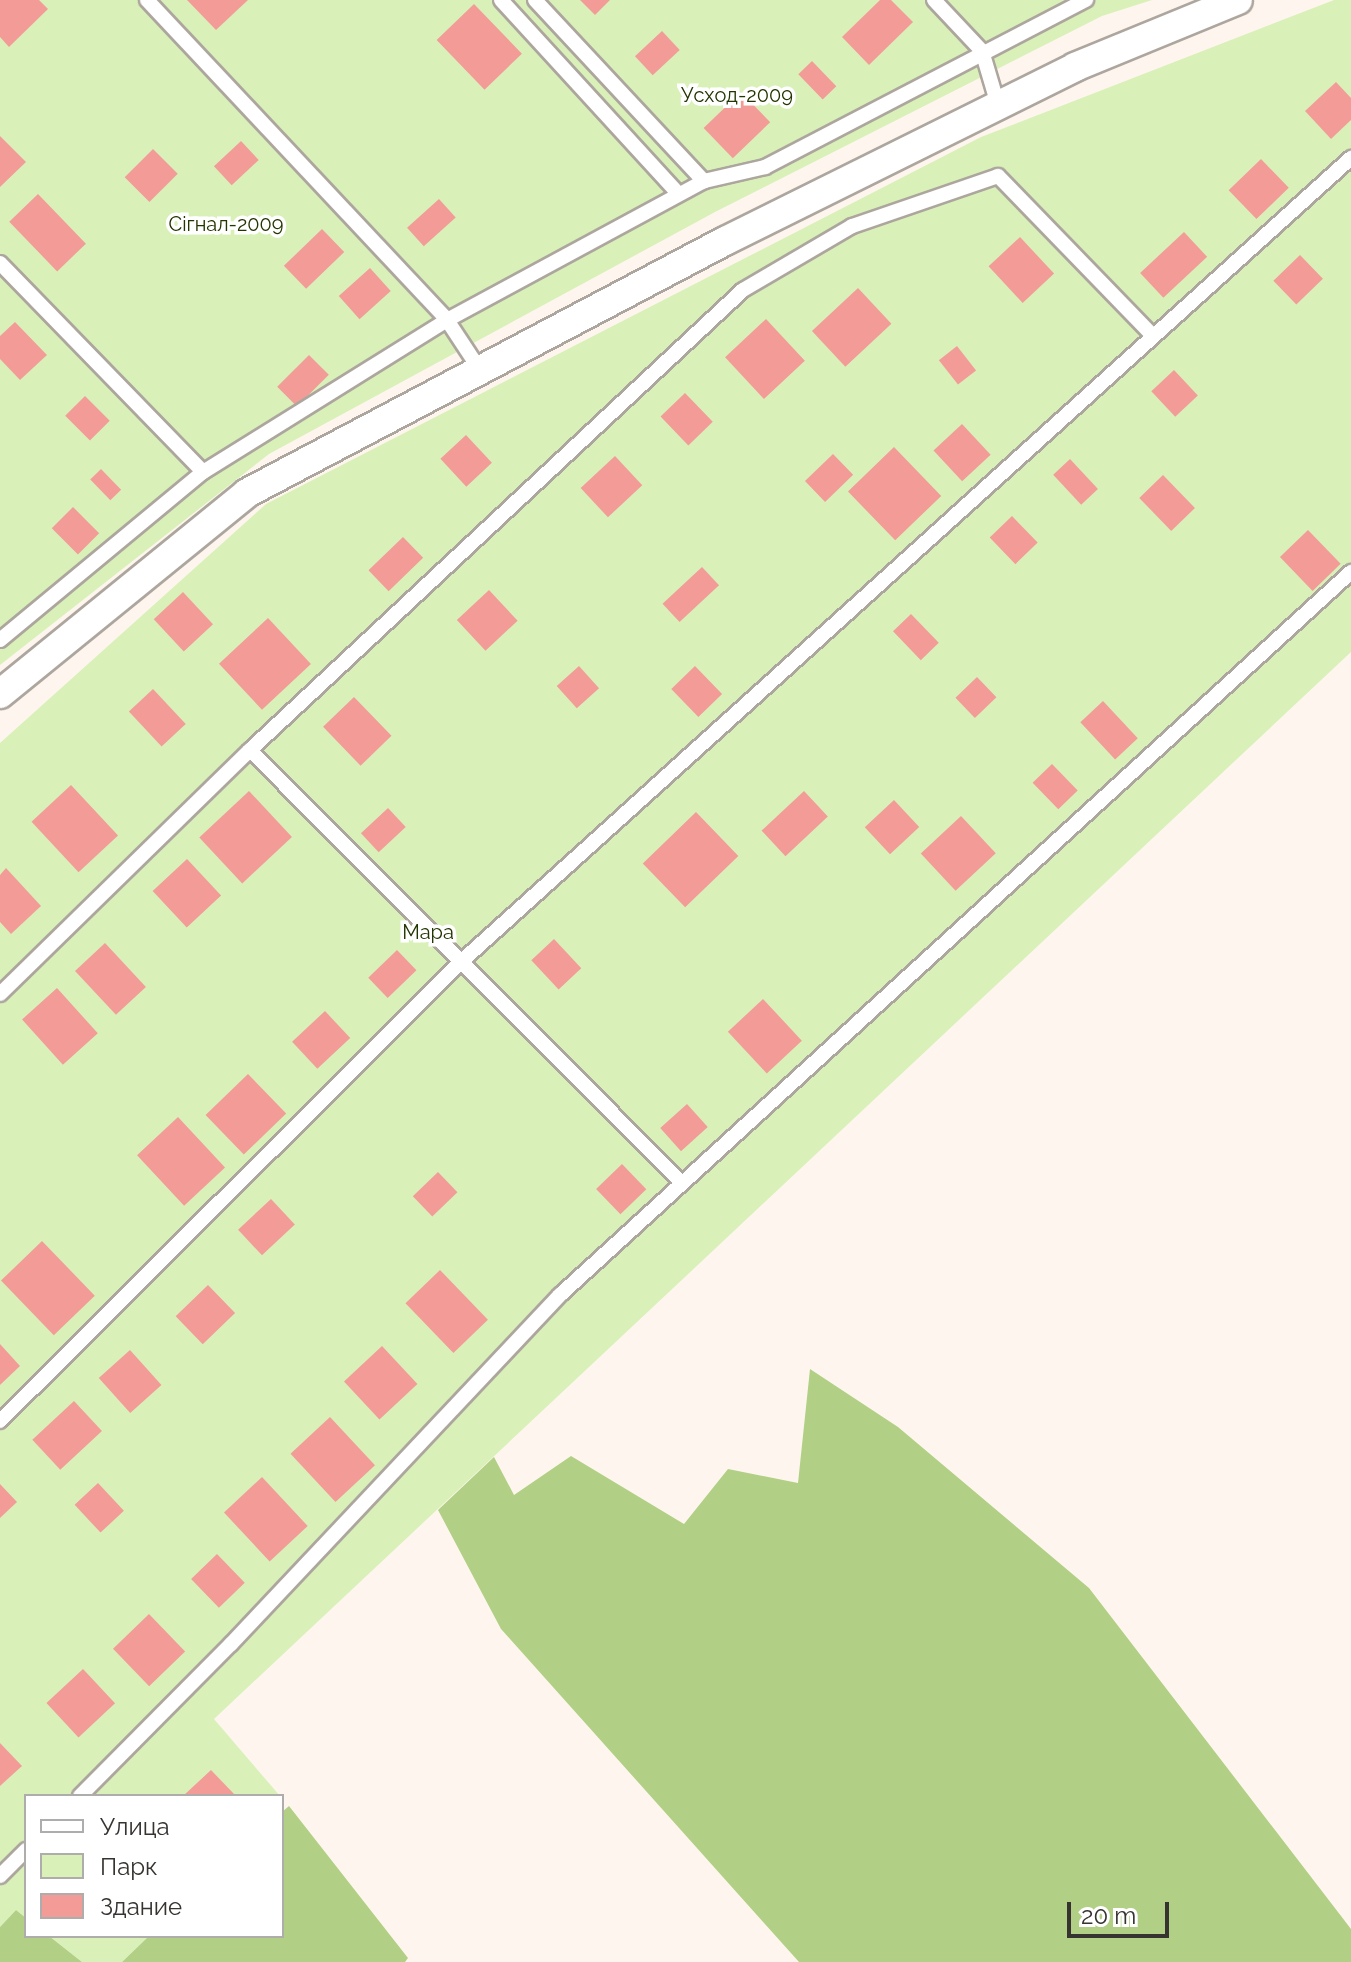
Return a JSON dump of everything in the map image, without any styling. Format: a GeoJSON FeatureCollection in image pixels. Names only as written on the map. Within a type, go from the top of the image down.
{"type":"FeatureCollection","features":[{"type":"Feature","properties":{"kind":"street"},"geometry":{"type":"LineString","coordinates":[[0,694],[247,493],[998,105],[1101,55],[1238,0]]}},
{"type":"Feature","properties":{"kind":"lane"},"geometry":{"type":"LineString","coordinates":[[147,0],[447,320],[480,370]]}},
{"type":"Feature","properties":{"kind":"lane"},"geometry":{"type":"LineString","coordinates":[[501,0],[679,194]]}},
{"type":"Feature","properties":{"kind":"lane"},"geometry":{"type":"LineString","coordinates":[[535,0],[704,181]]}},
{"type":"Feature","properties":{"kind":"lane"},"geometry":{"type":"LineString","coordinates":[[934,0],[982,51],[998,105]]}},
{"type":"Feature","properties":{"kind":"lane"},"geometry":{"type":"LineString","coordinates":[[0,640],[203,472],[447,320],[704,181],[765,167],[982,51],[1086,0]]}},
{"type":"Feature","properties":{"kind":"lane"},"geometry":{"type":"LineString","coordinates":[[0,1421],[463,960],[1351,158]]}},
{"type":"Feature","properties":{"kind":"lane"},"geometry":{"type":"LineString","coordinates":[[0,994],[250,750],[743,290],[852,226],[998,176],[1152,335]]}},
{"type":"Feature","properties":{"kind":"lane"},"geometry":{"type":"LineString","coordinates":[[0,263],[203,472]]}},
{"type":"Feature","properties":{"kind":"lane"},"geometry":{"type":"LineString","coordinates":[[82,1794],[231,1644],[560,1295],[1351,572]]}},
{"type":"Feature","properties":{"kind":"lane"},"geometry":{"type":"LineString","coordinates":[[250,750],[463,960],[682,1183]]}},
{"type":"Feature","properties":{"kind":"lane"},"geometry":{"type":"LineString","coordinates":[[0,1876],[24,1852]]}},
{"type":"Feature","properties":{"kind":"green space","name":"Сігнал-2009"},"geometry":{"type":"Polygon","coordinates":[[[0,0],[1152,0],[1102,16],[715,212],[269,454],[0,665],[0,0]]]}},
{"type":"Feature","properties":{"kind":"green space","name":"Мара"},"geometry":{"type":"Polygon","coordinates":[[[1334,0],[1351,0],[1351,652],[214,1719],[278,1794],[24,1794],[24,1916],[16,1910],[0,1927],[0,743],[266,504],[981,137],[1334,0]]]}},
{"type":"Feature","properties":{"kind":"green space"},"geometry":{"type":"Polygon","coordinates":[[[810,1369],[898,1427],[1089,1588],[1351,1929],[1351,1962],[799,1962],[501,1629],[438,1510],[494,1457],[514,1495],[571,1456],[684,1524],[728,1469],[798,1483],[810,1369]]]}},
{"type":"Feature","properties":{"kind":"green space"},"geometry":{"type":"Polygon","coordinates":[[[289,1806],[408,1958],[405,1962],[122,1962],[147,1938],[284,1938],[284,1810],[289,1806]]]}},
{"type":"Feature","properties":{"kind":"green space"},"geometry":{"type":"Polygon","coordinates":[[[16,1910],[24,1916],[24,1938],[52,1938],[82,1962],[0,1962],[0,1927],[16,1910]]]}},
{"type":"Feature","properties":{"kind":"green space"},"geometry":{"type":"Polygon","coordinates":[[[52,1938],[147,1938],[122,1962],[82,1962],[52,1938]]]}},
{"type":"Feature","properties":{"kind":"building"},"geometry":{"type":"Polygon","coordinates":[[[0,0],[39,0],[48,9],[9,47],[0,37],[0,0]]]}},
{"type":"Feature","properties":{"kind":"building"},"geometry":{"type":"Polygon","coordinates":[[[187,0],[248,0],[216,30],[187,0]]]}},
{"type":"Feature","properties":{"kind":"building"},"geometry":{"type":"Polygon","coordinates":[[[580,0],[610,0],[595,15],[580,0]]]}},
{"type":"Feature","properties":{"kind":"building"},"geometry":{"type":"Polygon","coordinates":[[[880,0],[891,0],[913,22],[869,65],[842,37],[880,0]]]}},
{"type":"Feature","properties":{"kind":"building"},"geometry":{"type":"Polygon","coordinates":[[[474,4],[522,54],[485,90],[437,40],[474,4]]]}},
{"type":"Feature","properties":{"kind":"building"},"geometry":{"type":"Polygon","coordinates":[[[662,31],[680,50],[653,75],[635,56],[662,31]]]}},
{"type":"Feature","properties":{"kind":"building"},"geometry":{"type":"Polygon","coordinates":[[[812,61],[836,86],[823,99],[798,74],[812,61]]]}},
{"type":"Feature","properties":{"kind":"building"},"geometry":{"type":"Polygon","coordinates":[[[1336,82],[1351,98],[1351,120],[1331,139],[1305,111],[1336,82]]]}},
{"type":"Feature","properties":{"kind":"building"},"geometry":{"type":"Polygon","coordinates":[[[741,92],[770,122],[733,158],[704,128],[741,92]]]}},
{"type":"Feature","properties":{"kind":"building"},"geometry":{"type":"Polygon","coordinates":[[[0,136],[26,162],[0,187],[0,136]]]}},
{"type":"Feature","properties":{"kind":"building"},"geometry":{"type":"Polygon","coordinates":[[[241,141],[259,160],[232,185],[214,166],[241,141]]]}},
{"type":"Feature","properties":{"kind":"building"},"geometry":{"type":"Polygon","coordinates":[[[153,149],[178,174],[149,202],[125,177],[153,149]]]}},
{"type":"Feature","properties":{"kind":"building"},"geometry":{"type":"Polygon","coordinates":[[[1261,159],[1289,188],[1256,219],[1229,190],[1261,159]]]}},
{"type":"Feature","properties":{"kind":"building"},"geometry":{"type":"Polygon","coordinates":[[[38,194],[86,244],[57,271],[9,222],[38,194]]]}},
{"type":"Feature","properties":{"kind":"building"},"geometry":{"type":"Polygon","coordinates":[[[439,199],[456,218],[424,246],[407,228],[439,199]]]}},
{"type":"Feature","properties":{"kind":"building"},"geometry":{"type":"Polygon","coordinates":[[[322,229],[344,252],[306,289],[284,266],[322,229]]]}},
{"type":"Feature","properties":{"kind":"building"},"geometry":{"type":"Polygon","coordinates":[[[1184,232],[1207,257],[1163,298],[1140,273],[1184,232]]]}},
{"type":"Feature","properties":{"kind":"building"},"geometry":{"type":"Polygon","coordinates":[[[1020,237],[1054,274],[1023,303],[989,266],[1020,237]]]}},
{"type":"Feature","properties":{"kind":"building"},"geometry":{"type":"Polygon","coordinates":[[[1300,255],[1323,279],[1296,304],[1273,281],[1300,255]]]}},
{"type":"Feature","properties":{"kind":"building"},"geometry":{"type":"Polygon","coordinates":[[[370,268],[391,291],[360,319],[339,296],[370,268]]]}},
{"type":"Feature","properties":{"kind":"building"},"geometry":{"type":"Polygon","coordinates":[[[858,288],[891,324],[845,367],[812,331],[858,288]]]}},
{"type":"Feature","properties":{"kind":"building"},"geometry":{"type":"Polygon","coordinates":[[[766,319],[805,361],[764,399],[725,357],[766,319]]]}},
{"type":"Feature","properties":{"kind":"building"},"geometry":{"type":"Polygon","coordinates":[[[15,322],[47,355],[20,380],[0,359],[0,336],[15,322]]]}},
{"type":"Feature","properties":{"kind":"building"},"geometry":{"type":"Polygon","coordinates":[[[957,346],[976,370],[958,385],[939,360],[957,346]]]}},
{"type":"Feature","properties":{"kind":"building"},"geometry":{"type":"Polygon","coordinates":[[[309,355],[329,375],[297,407],[277,387],[309,355]]]}},
{"type":"Feature","properties":{"kind":"building"},"geometry":{"type":"Polygon","coordinates":[[[1174,370],[1198,396],[1175,417],[1151,391],[1174,370]]]}},
{"type":"Feature","properties":{"kind":"building"},"geometry":{"type":"Polygon","coordinates":[[[685,393],[713,422],[688,445],[661,417],[685,393]]]}},
{"type":"Feature","properties":{"kind":"building"},"geometry":{"type":"Polygon","coordinates":[[[85,396],[110,421],[90,441],[65,416],[85,396]]]}},
{"type":"Feature","properties":{"kind":"building"},"geometry":{"type":"Polygon","coordinates":[[[962,424],[991,455],[962,481],[933,451],[962,424]]]}},
{"type":"Feature","properties":{"kind":"building"},"geometry":{"type":"Polygon","coordinates":[[[466,435],[492,463],[466,487],[440,459],[466,435]]]}},
{"type":"Feature","properties":{"kind":"building"},"geometry":{"type":"Polygon","coordinates":[[[894,447],[941,496],[895,540],[848,491],[894,447]]]}},
{"type":"Feature","properties":{"kind":"building"},"geometry":{"type":"Polygon","coordinates":[[[833,454],[853,475],[825,502],[805,481],[833,454]]]}},
{"type":"Feature","properties":{"kind":"building"},"geometry":{"type":"Polygon","coordinates":[[[615,456],[642,485],[608,517],[581,488],[615,456]]]}},
{"type":"Feature","properties":{"kind":"building"},"geometry":{"type":"Polygon","coordinates":[[[1070,459],[1098,489],[1081,505],[1053,475],[1070,459]]]}},
{"type":"Feature","properties":{"kind":"building"},"geometry":{"type":"Polygon","coordinates":[[[101,469],[121,490],[110,500],[90,479],[101,469]]]}},
{"type":"Feature","properties":{"kind":"building"},"geometry":{"type":"Polygon","coordinates":[[[1163,475],[1195,508],[1171,531],[1139,498],[1163,475]]]}},
{"type":"Feature","properties":{"kind":"building"},"geometry":{"type":"Polygon","coordinates":[[[73,507],[99,533],[78,554],[52,528],[73,507]]]}},
{"type":"Feature","properties":{"kind":"building"},"geometry":{"type":"Polygon","coordinates":[[[1012,516],[1038,543],[1015,564],[990,538],[1012,516]]]}},
{"type":"Feature","properties":{"kind":"building"},"geometry":{"type":"Polygon","coordinates":[[[1308,530],[1341,564],[1313,591],[1280,557],[1308,530]]]}},
{"type":"Feature","properties":{"kind":"building"},"geometry":{"type":"Polygon","coordinates":[[[403,537],[423,558],[389,591],[368,570],[403,537]]]}},
{"type":"Feature","properties":{"kind":"building"},"geometry":{"type":"Polygon","coordinates":[[[702,567],[719,585],[680,622],[663,604],[702,567]]]}},
{"type":"Feature","properties":{"kind":"building"},"geometry":{"type":"Polygon","coordinates":[[[489,590],[518,621],[485,651],[457,620],[489,590]]]}},
{"type":"Feature","properties":{"kind":"building"},"geometry":{"type":"Polygon","coordinates":[[[183,592],[213,624],[184,651],[154,619],[183,592]]]}},
{"type":"Feature","properties":{"kind":"building"},"geometry":{"type":"Polygon","coordinates":[[[911,614],[939,643],[921,660],[893,631],[911,614]]]}},
{"type":"Feature","properties":{"kind":"building"},"geometry":{"type":"Polygon","coordinates":[[[268,618],[311,664],[262,710],[219,664],[268,618]]]}},
{"type":"Feature","properties":{"kind":"building"},"geometry":{"type":"Polygon","coordinates":[[[579,666],[599,688],[577,708],[557,686],[579,666]]]}},
{"type":"Feature","properties":{"kind":"building"},"geometry":{"type":"Polygon","coordinates":[[[695,666],[722,694],[698,717],[671,689],[695,666]]]}},
{"type":"Feature","properties":{"kind":"building"},"geometry":{"type":"Polygon","coordinates":[[[977,677],[996,697],[975,718],[955,698],[977,677]]]}},
{"type":"Feature","properties":{"kind":"building"},"geometry":{"type":"Polygon","coordinates":[[[153,689],[186,724],[162,747],[129,712],[153,689]]]}},
{"type":"Feature","properties":{"kind":"building"},"geometry":{"type":"Polygon","coordinates":[[[354,697],[392,736],[361,766],[323,727],[354,697]]]}},
{"type":"Feature","properties":{"kind":"building"},"geometry":{"type":"Polygon","coordinates":[[[1103,701],[1138,738],[1115,759],[1080,722],[1103,701]]]}},
{"type":"Feature","properties":{"kind":"building"},"geometry":{"type":"Polygon","coordinates":[[[1052,764],[1078,791],[1058,809],[1033,783],[1052,764]]]}},
{"type":"Feature","properties":{"kind":"building"},"geometry":{"type":"Polygon","coordinates":[[[71,785],[118,835],[79,872],[32,822],[71,785]]]}},
{"type":"Feature","properties":{"kind":"building"},"geometry":{"type":"Polygon","coordinates":[[[249,791],[292,837],[242,883],[199,837],[249,791]]]}},
{"type":"Feature","properties":{"kind":"building"},"geometry":{"type":"Polygon","coordinates":[[[804,791],[828,817],[785,856],[762,831],[804,791]]]}},
{"type":"Feature","properties":{"kind":"building"},"geometry":{"type":"Polygon","coordinates":[[[894,800],[919,827],[890,854],[865,827],[894,800]]]}},
{"type":"Feature","properties":{"kind":"building"},"geometry":{"type":"Polygon","coordinates":[[[388,808],[406,827],[379,852],[361,833],[388,808]]]}},
{"type":"Feature","properties":{"kind":"building"},"geometry":{"type":"Polygon","coordinates":[[[696,812],[738,856],[685,907],[643,863],[696,812]]]}},
{"type":"Feature","properties":{"kind":"building"},"geometry":{"type":"Polygon","coordinates":[[[961,816],[996,853],[956,891],[921,854],[961,816]]]}},
{"type":"Feature","properties":{"kind":"building"},"geometry":{"type":"Polygon","coordinates":[[[187,859],[221,896],[187,928],[153,891],[187,859]]]}},
{"type":"Feature","properties":{"kind":"building"},"geometry":{"type":"Polygon","coordinates":[[[6,868],[41,906],[11,934],[0,922],[0,875],[6,868]]]}},
{"type":"Feature","properties":{"kind":"building"},"geometry":{"type":"Polygon","coordinates":[[[554,939],[581,968],[559,989],[531,960],[554,939]]]}},
{"type":"Feature","properties":{"kind":"building"},"geometry":{"type":"Polygon","coordinates":[[[105,943],[146,987],[116,1015],[75,971],[105,943]]]}},
{"type":"Feature","properties":{"kind":"building"},"geometry":{"type":"Polygon","coordinates":[[[397,950],[416,970],[388,998],[368,978],[397,950]]]}},
{"type":"Feature","properties":{"kind":"building"},"geometry":{"type":"Polygon","coordinates":[[[57,988],[98,1033],[63,1065],[22,1019],[57,988]]]}},
{"type":"Feature","properties":{"kind":"building"},"geometry":{"type":"Polygon","coordinates":[[[763,999],[802,1041],[767,1073],[728,1032],[763,999]]]}},
{"type":"Feature","properties":{"kind":"building"},"geometry":{"type":"Polygon","coordinates":[[[325,1011],[350,1038],[317,1069],[292,1042],[325,1011]]]}},
{"type":"Feature","properties":{"kind":"building"},"geometry":{"type":"Polygon","coordinates":[[[248,1074],[286,1114],[244,1155],[206,1115],[248,1074]]]}},
{"type":"Feature","properties":{"kind":"building"},"geometry":{"type":"Polygon","coordinates":[[[687,1104],[708,1127],[681,1151],[660,1128],[687,1104]]]}},
{"type":"Feature","properties":{"kind":"building"},"geometry":{"type":"Polygon","coordinates":[[[178,1117],[225,1167],[184,1206],[137,1155],[178,1117]]]}},
{"type":"Feature","properties":{"kind":"building"},"geometry":{"type":"Polygon","coordinates":[[[622,1164],[646,1189],[620,1214],[596,1189],[622,1164]]]}},
{"type":"Feature","properties":{"kind":"building"},"geometry":{"type":"Polygon","coordinates":[[[438,1172],[457,1192],[432,1216],[413,1196],[438,1172]]]}},
{"type":"Feature","properties":{"kind":"building"},"geometry":{"type":"Polygon","coordinates":[[[271,1199],[295,1225],[262,1255],[238,1230],[271,1199]]]}},
{"type":"Feature","properties":{"kind":"building"},"geometry":{"type":"Polygon","coordinates":[[[42,1241],[95,1296],[54,1335],[1,1281],[42,1241]]]}},
{"type":"Feature","properties":{"kind":"building"},"geometry":{"type":"Polygon","coordinates":[[[440,1270],[488,1320],[453,1353],[405,1303],[440,1270]]]}},
{"type":"Feature","properties":{"kind":"building"},"geometry":{"type":"Polygon","coordinates":[[[208,1285],[235,1313],[203,1344],[176,1316],[208,1285]]]}},
{"type":"Feature","properties":{"kind":"building"},"geometry":{"type":"Polygon","coordinates":[[[0,1344],[20,1366],[0,1385],[0,1344]]]}},
{"type":"Feature","properties":{"kind":"building"},"geometry":{"type":"Polygon","coordinates":[[[382,1346],[417,1384],[379,1419],[344,1381],[382,1346]]]}},
{"type":"Feature","properties":{"kind":"building"},"geometry":{"type":"Polygon","coordinates":[[[130,1350],[161,1385],[130,1413],[99,1378],[130,1350]]]}},
{"type":"Feature","properties":{"kind":"building"},"geometry":{"type":"Polygon","coordinates":[[[74,1401],[102,1431],[60,1470],[32,1440],[74,1401]]]}},
{"type":"Feature","properties":{"kind":"building"},"geometry":{"type":"Polygon","coordinates":[[[330,1417],[375,1465],[336,1502],[291,1454],[330,1417]]]}},
{"type":"Feature","properties":{"kind":"building"},"geometry":{"type":"Polygon","coordinates":[[[262,1477],[308,1526],[270,1561],[224,1512],[262,1477]]]}},
{"type":"Feature","properties":{"kind":"building"},"geometry":{"type":"Polygon","coordinates":[[[98,1483],[124,1511],[101,1533],[75,1505],[98,1483]]]}},
{"type":"Feature","properties":{"kind":"building"},"geometry":{"type":"Polygon","coordinates":[[[0,1484],[17,1502],[0,1518],[0,1484]]]}},
{"type":"Feature","properties":{"kind":"building"},"geometry":{"type":"Polygon","coordinates":[[[217,1554],[245,1583],[219,1608],[191,1579],[217,1554]]]}},
{"type":"Feature","properties":{"kind":"building"},"geometry":{"type":"Polygon","coordinates":[[[149,1614],[185,1651],[149,1686],[113,1649],[149,1614]]]}},
{"type":"Feature","properties":{"kind":"building"},"geometry":{"type":"Polygon","coordinates":[[[83,1669],[115,1703],[78,1737],[46,1703],[83,1669]]]}},
{"type":"Feature","properties":{"kind":"building"},"geometry":{"type":"Polygon","coordinates":[[[0,1743],[22,1766],[0,1786],[0,1743]]]}},
{"type":"Feature","properties":{"kind":"building"},"geometry":{"type":"Polygon","coordinates":[[[211,1770],[234,1794],[185,1794],[211,1770]]]}},
{"type":"Feature","properties":{"kind":"park label","name":"Усход-2009"},"geometry":{"type":"Point","coordinates":[737,95]}}]}
